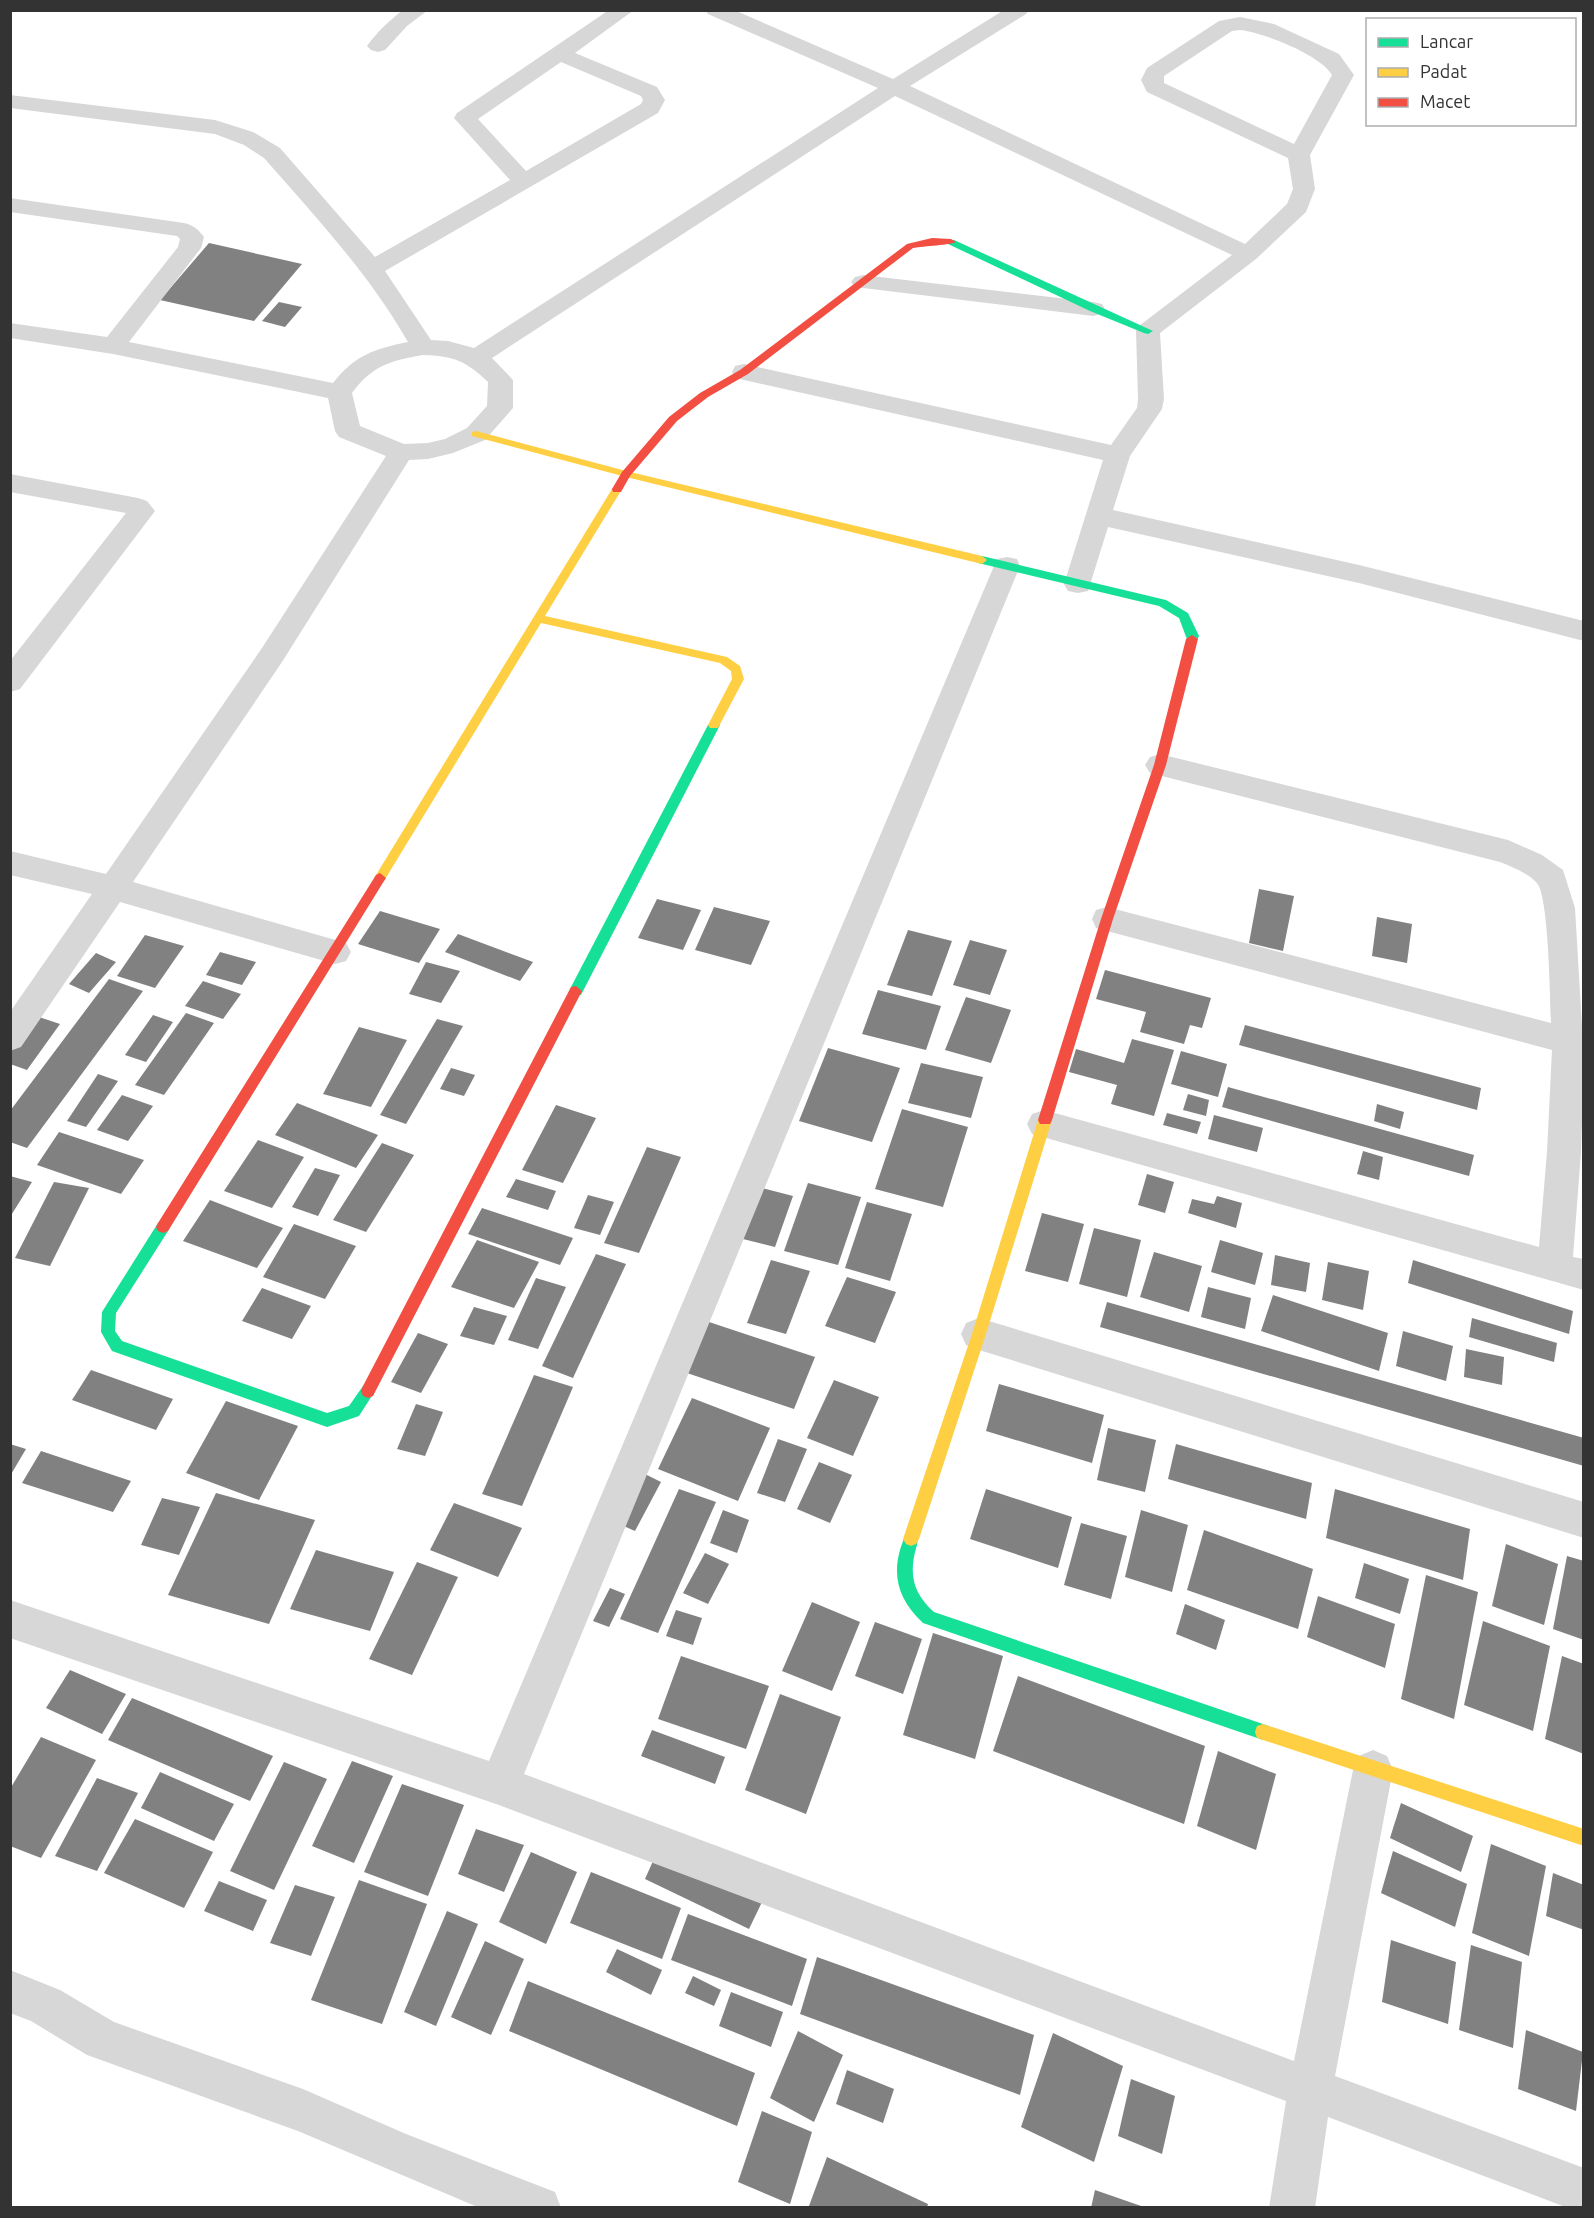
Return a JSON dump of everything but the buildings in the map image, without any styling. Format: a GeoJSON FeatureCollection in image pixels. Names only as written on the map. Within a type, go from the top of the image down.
{"type":"FeatureCollection","features":[{"type":"Feature","properties":{"kind":"street"},"geometry":{"type":"LineString","coordinates":[[378,46],[400,22],[418,10]]}},
{"type":"Feature","properties":{"kind":"street"},"geometry":{"type":"LineString","coordinates":[[524,182],[465,118],[624,10]]}},
{"type":"Feature","properties":{"kind":"street"},"geometry":{"type":"LineString","coordinates":[[715,10],[894,87],[1248,254]]}},
{"type":"Feature","properties":{"kind":"street"},"geometry":{"type":"LineString","coordinates":[[477,357],[894,87],[1019,10]]}},
{"type":"Feature","properties":{"kind":"street"},"geometry":{"type":"LineString","coordinates":[[1148,331],[1248,254],[1298,207],[1304,189],[1299,155],[1342,75],[1338,66],[1331,59],[1259,26],[1238,22],[1226,24],[1155,73],[1152,80],[1155,87],[1299,155]]}},
{"type":"Feature","properties":{"kind":"street"},"geometry":{"type":"LineString","coordinates":[[373,268],[650,108],[654,100],[649,92],[559,54]]}},
{"type":"Feature","properties":{"kind":"street"},"geometry":{"type":"LineString","coordinates":[[10,102],[223,129],[261,144],[272,153],[373,268],[408,318],[423,347]]}},
{"type":"Feature","properties":{"kind":"street"},"geometry":{"type":"LineString","coordinates":[[10,205],[184,231],[192,237],[189,248],[113,345]]}},
{"type":"Feature","properties":{"kind":"street"},"geometry":{"type":"LineString","coordinates":[[539,618],[723,660],[736,669],[738,679],[358,1410],[343,1417],[327,1420],[117,1346],[108,1332],[110,1312],[335,952],[626,474],[673,419],[704,395],[744,372],[910,246],[924,241],[941,239],[955,243],[1093,309],[1148,331]]}},
{"type":"Feature","properties":{"kind":"street"},"geometry":{"type":"LineString","coordinates":[[863,282],[1093,309]]}},
{"type":"Feature","properties":{"kind":"street"},"geometry":{"type":"LineString","coordinates":[[10,330],[113,345],[339,392]]}},
{"type":"Feature","properties":{"kind":"street"},"geometry":{"type":"LineString","coordinates":[[1078,584],[1117,455],[1149,409],[1151,399],[1148,331]]}},
{"type":"Feature","properties":{"kind":"street"},"geometry":{"type":"LineString","coordinates":[[423,347],[443,348],[477,357],[501,380],[500,408],[476,434],[453,445],[428,451],[401,452],[348,431],[339,392],[356,370],[387,354],[423,347]]}},
{"type":"Feature","properties":{"kind":"street"},"geometry":{"type":"LineString","coordinates":[[744,372],[1117,455]]}},
{"type":"Feature","properties":{"kind":"street"},"geometry":{"type":"LineString","coordinates":[[476,434],[626,474],[1162,603],[1184,616],[1193,636],[1160,765],[1107,919],[979,1334],[905,1558],[906,1594],[918,1610],[929,1618],[1373,1770],[1584,1838]]}},
{"type":"Feature","properties":{"kind":"street"},"geometry":{"type":"LineString","coordinates":[[10,1038],[272,655],[401,452]]}},
{"type":"Feature","properties":{"kind":"street"},"geometry":{"type":"LineString","coordinates":[[10,483],[138,507],[142,511],[10,682]]}},
{"type":"Feature","properties":{"kind":"street"},"geometry":{"type":"LineString","coordinates":[[1099,516],[1359,574],[1584,631]]}},
{"type":"Feature","properties":{"kind":"street"},"geometry":{"type":"LineString","coordinates":[[499,1785],[1007,566]]}},
{"type":"Feature","properties":{"kind":"street"},"geometry":{"type":"LineString","coordinates":[[1044,1124],[1569,1271],[1564,1152],[1568,1041],[1560,908],[1552,878],[1531,863],[1508,852],[1160,765]]}},
{"type":"Feature","properties":{"kind":"street"},"geometry":{"type":"LineString","coordinates":[[10,863],[114,888],[335,952]]}},
{"type":"Feature","properties":{"kind":"street"},"geometry":{"type":"LineString","coordinates":[[1107,919],[1568,1041]]}},
{"type":"Feature","properties":{"kind":"street"},"geometry":{"type":"LineString","coordinates":[[979,1334],[1584,1520]]}},
{"type":"Feature","properties":{"kind":"street"},"geometry":{"type":"LineString","coordinates":[[10,1619],[499,1785],[1584,2191]]}},
{"type":"Feature","properties":{"kind":"street"},"geometry":{"type":"LineString","coordinates":[[1292,2208],[1310,2090],[1373,1770]]}},
{"type":"Feature","properties":{"kind":"street"},"geometry":{"type":"LineString","coordinates":[[10,1991],[45,2005],[102,2040],[303,2111],[399,2153],[538,2208]]}},
{"type":"Feature","properties":{"kind":"traffic: fast"},"geometry":{"type":"LineString","coordinates":[[951,242],[1093,309],[1148,331]]}},
{"type":"Feature","properties":{"kind":"traffic: fast"},"geometry":{"type":"LineString","coordinates":[[982,560],[1162,603],[1184,616],[1193,636],[1192,639]]}},
{"type":"Feature","properties":{"kind":"traffic: fast"},"geometry":{"type":"LineString","coordinates":[[576,991],[714,725]]}},
{"type":"Feature","properties":{"kind":"traffic: fast"},"geometry":{"type":"LineString","coordinates":[[163,1227],[109,1312],[108,1332],[117,1346],[327,1420],[354,1411],[368,1391]]}},
{"type":"Feature","properties":{"kind":"traffic: fast"},"geometry":{"type":"LineString","coordinates":[[911,1539],[905,1562],[905,1582],[912,1601],[929,1618],[1263,1732]]}},
{"type":"Feature","properties":{"kind":"traffic: slow"},"geometry":{"type":"LineString","coordinates":[[476,434],[626,474],[982,560]]}},
{"type":"Feature","properties":{"kind":"traffic: slow"},"geometry":{"type":"LineString","coordinates":[[380,878],[617,489]]}},
{"type":"Feature","properties":{"kind":"traffic: slow"},"geometry":{"type":"LineString","coordinates":[[539,619],[723,660],[736,669],[738,679],[714,725]]}},
{"type":"Feature","properties":{"kind":"traffic: slow"},"geometry":{"type":"LineString","coordinates":[[911,1539],[979,1334],[1045,1120]]}},
{"type":"Feature","properties":{"kind":"traffic: slow"},"geometry":{"type":"LineString","coordinates":[[1263,1732],[1584,1838]]}},
{"type":"Feature","properties":{"kind":"traffic: jam"},"geometry":{"type":"LineString","coordinates":[[617,489],[626,474],[673,419],[704,395],[744,372],[910,246],[932,241],[951,242]]}},
{"type":"Feature","properties":{"kind":"traffic: jam"},"geometry":{"type":"LineString","coordinates":[[1045,1120],[1107,919],[1160,765],[1192,639]]}},
{"type":"Feature","properties":{"kind":"traffic: jam"},"geometry":{"type":"LineString","coordinates":[[163,1227],[380,878]]}},
{"type":"Feature","properties":{"kind":"traffic: jam"},"geometry":{"type":"LineString","coordinates":[[368,1391],[576,991]]}}]}
